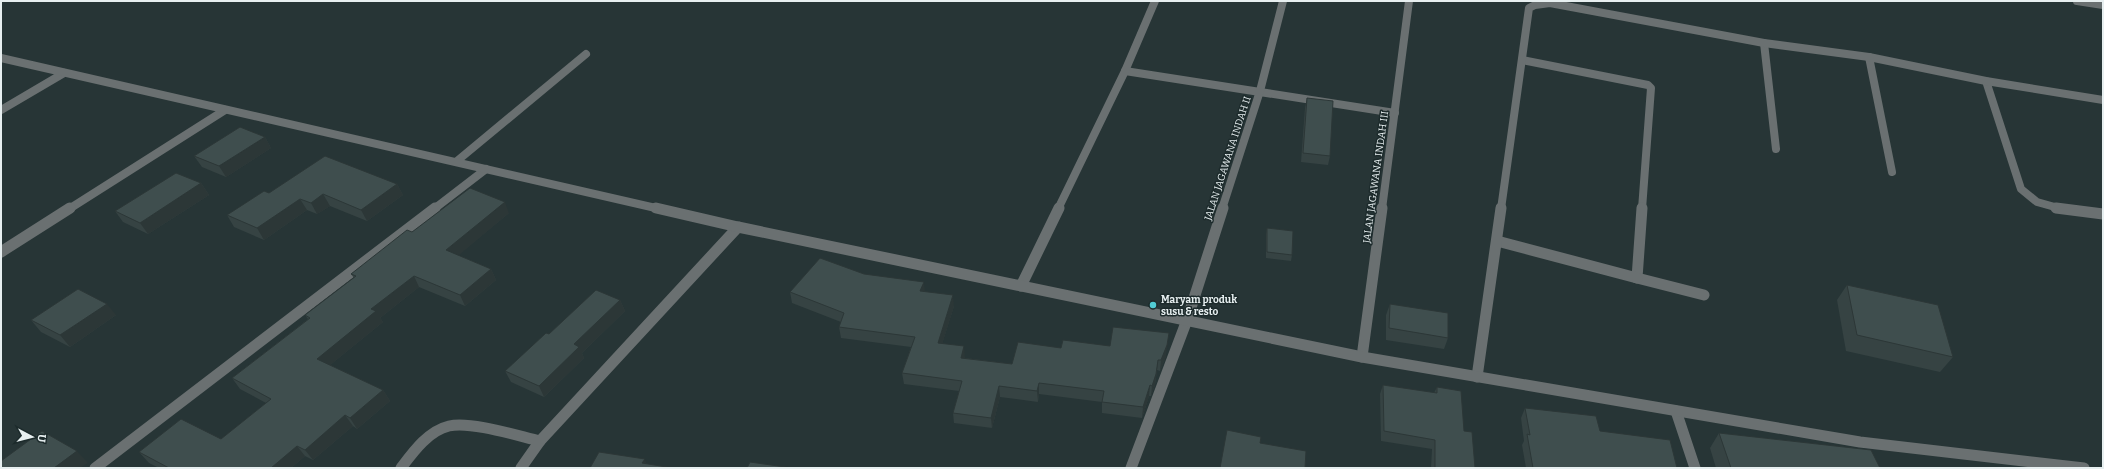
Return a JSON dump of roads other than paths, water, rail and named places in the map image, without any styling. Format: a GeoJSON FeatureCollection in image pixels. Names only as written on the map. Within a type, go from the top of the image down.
{"type":"FeatureCollection","features":[{"type":"Feature","properties":{"kind":"street"},"geometry":{"type":"LineString","coordinates":[[1021,286],[1125,71],[1155,1]]}},
{"type":"Feature","properties":{"kind":"street","name":"JALAN JAGAWANA INDAH II"},"geometry":{"type":"LineString","coordinates":[[1131,468],[1187,320],[1260,91],[1283,1]]}},
{"type":"Feature","properties":{"kind":"street","name":"JALAN JAGAWANA INDAH III"},"geometry":{"type":"LineString","coordinates":[[1362,356],[1409,1]]}},
{"type":"Feature","properties":{"kind":"street"},"geometry":{"type":"LineString","coordinates":[[2077,1],[2103,5]]}},
{"type":"Feature","properties":{"kind":"street"},"geometry":{"type":"LineString","coordinates":[[1477,377],[1529,8],[1535,5],[1550,3],[1764,43],[1869,57],[1986,81],[2103,100]]}},
{"type":"Feature","properties":{"kind":"street"},"geometry":{"type":"LineString","coordinates":[[1764,43],[1776,149]]}},
{"type":"Feature","properties":{"kind":"street"},"geometry":{"type":"LineString","coordinates":[[458,161],[586,54]]}},
{"type":"Feature","properties":{"kind":"street"},"geometry":{"type":"LineString","coordinates":[[1869,57],[1892,172]]}},
{"type":"Feature","properties":{"kind":"street"},"geometry":{"type":"LineString","coordinates":[[1,58],[225,110],[458,161],[486,169],[738,227],[1362,356],[1860,442],[2084,468]]}},
{"type":"Feature","properties":{"kind":"street"},"geometry":{"type":"LineString","coordinates":[[1522,60],[1648,85],[1650,88],[1637,278]]}},
{"type":"Feature","properties":{"kind":"street"},"geometry":{"type":"LineString","coordinates":[[1125,71],[1395,113]]}},
{"type":"Feature","properties":{"kind":"street"},"geometry":{"type":"LineString","coordinates":[[1,110],[64,73]]}},
{"type":"Feature","properties":{"kind":"street"},"geometry":{"type":"LineString","coordinates":[[1986,81],[2021,189],[2025,194],[2045,205],[2103,214]]}},
{"type":"Feature","properties":{"kind":"street"},"geometry":{"type":"LineString","coordinates":[[1,252],[225,110]]}},
{"type":"Feature","properties":{"kind":"street"},"geometry":{"type":"LineString","coordinates":[[95,468],[486,169]]}},
{"type":"Feature","properties":{"kind":"street"},"geometry":{"type":"LineString","coordinates":[[521,468],[540,441],[738,227]]}},
{"type":"Feature","properties":{"kind":"street"},"geometry":{"type":"LineString","coordinates":[[1497,241],[1704,295]]}},
{"type":"Feature","properties":{"kind":"street"},"geometry":{"type":"LineString","coordinates":[[1676,411],[1695,468]]}},
{"type":"Feature","properties":{"kind":"street"},"geometry":{"type":"LineString","coordinates":[[401,468],[431,436],[450,426],[478,428],[540,441]]}},
{"type":"Feature","properties":{"kind":"street"},"geometry":{"type":"LineString","coordinates":[[1860,442],[1867,455]]}},
{"type":"Feature","properties":{"kind":"place","name":"Maryam produk susu & resto"},"geometry":{"type":"Point","coordinates":[1153,305]}}]}
